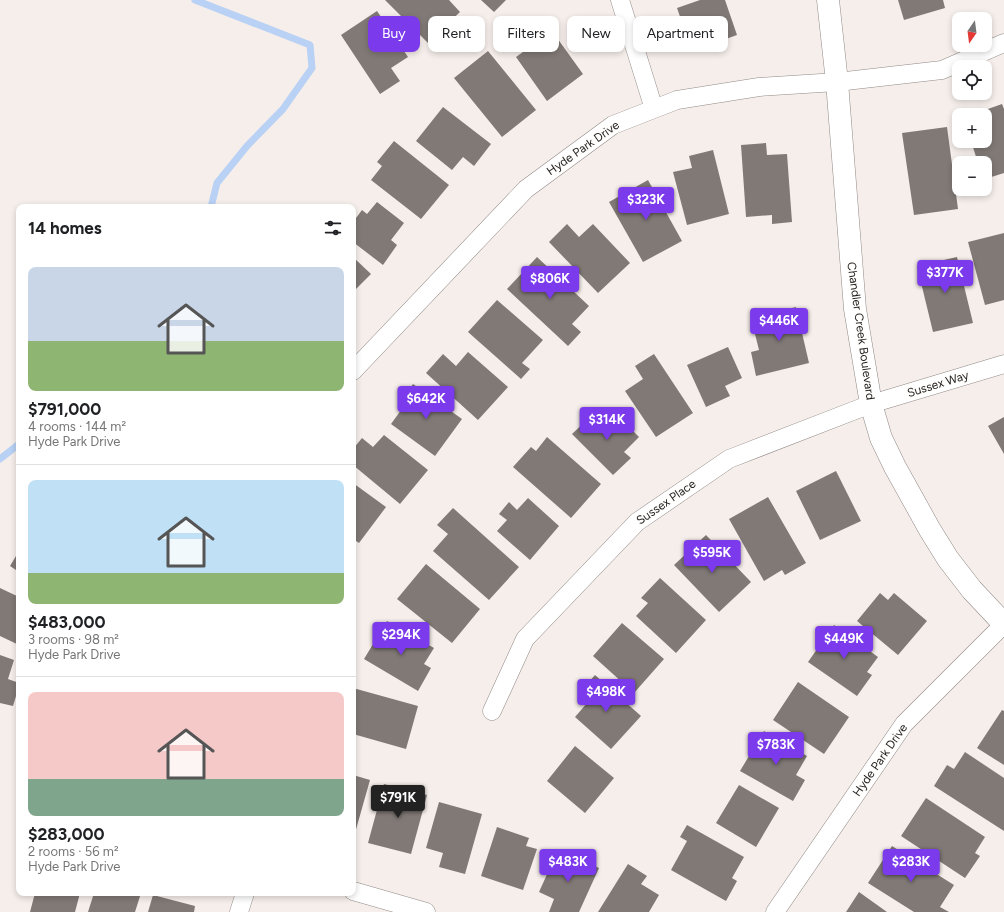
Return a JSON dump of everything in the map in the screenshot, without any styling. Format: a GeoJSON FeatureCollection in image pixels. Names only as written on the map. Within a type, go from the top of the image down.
{"type":"FeatureCollection","features":[{"type":"Feature","properties":{"kind":"street"},"geometry":{"type":"LineString","coordinates":[[620,0],[654,109]]}},
{"type":"Feature","properties":{"kind":"street","name":"Chandler Creek Boulevard"},"geometry":{"type":"LineString","coordinates":[[828,0],[837,82],[855,310],[871,404],[881,438],[895,467],[930,530],[948,559],[972,590],[1004,624]]}},
{"type":"Feature","properties":{"kind":"street","name":"Hyde Park Drive"},"geometry":{"type":"LineString","coordinates":[[356,368],[526,188],[613,125],[677,100],[759,87],[837,82],[942,70],[1004,42]]}},
{"type":"Feature","properties":{"kind":"street","name":"Sussex Way"},"geometry":{"type":"LineString","coordinates":[[871,404],[1004,364]]}},
{"type":"Feature","properties":{"kind":"street","name":"Sussex Place"},"geometry":{"type":"LineString","coordinates":[[492,711],[525,639],[637,522],[729,459],[871,404]]}},
{"type":"Feature","properties":{"kind":"street","name":"Hyde Park Drive"},"geometry":{"type":"LineString","coordinates":[[776,912],[904,724],[1004,624]]}},
{"type":"Feature","properties":{"kind":"street"},"geometry":{"type":"LineString","coordinates":[[356,892],[426,912]]}},
{"type":"Feature","properties":{"kind":"street"},"geometry":{"type":"LineString","coordinates":[[239,912],[244,896]]}},
{"type":"Feature","properties":{"kind":"building"},"geometry":{"type":"Polygon","coordinates":[[[385,0],[449,0],[460,12],[456,16],[428,16],[428,43],[420,35],[420,16],[401,16],[385,0]]]}},
{"type":"Feature","properties":{"kind":"building"},"geometry":{"type":"Polygon","coordinates":[[[481,0],[506,0],[494,12],[481,0]]]}},
{"type":"Feature","properties":{"kind":"building"},"geometry":{"type":"Polygon","coordinates":[[[700,0],[725,0],[737,35],[728,38],[728,16],[680,16],[677,8],[700,0]]]}},
{"type":"Feature","properties":{"kind":"building"},"geometry":{"type":"Polygon","coordinates":[[[898,0],[943,0],[945,8],[904,20],[898,0]]]}},
{"type":"Feature","properties":{"kind":"building"},"geometry":{"type":"Polygon","coordinates":[[[377,11],[380,16],[370,16],[377,11]]]}},
{"type":"Feature","properties":{"kind":"building"},"geometry":{"type":"Polygon","coordinates":[[[368,17],[368,52],[405,52],[408,57],[391,68],[400,81],[380,94],[341,35],[368,17]]]}},
{"type":"Feature","properties":{"kind":"building"},"geometry":{"type":"Polygon","coordinates":[[[559,41],[583,74],[547,101],[516,57],[523,52],[559,52],[559,41]]]}},
{"type":"Feature","properties":{"kind":"building"},"geometry":{"type":"Polygon","coordinates":[[[488,51],[536,110],[502,137],[454,78],[488,51]]]}},
{"type":"Feature","properties":{"kind":"building"},"geometry":{"type":"Polygon","coordinates":[[[1002,104],[1004,109],[1004,173],[992,177],[992,156],[976,156],[973,148],[992,148],[992,108],[991,108],[1002,104]]]}},
{"type":"Feature","properties":{"kind":"building"},"geometry":{"type":"Polygon","coordinates":[[[443,107],[491,144],[474,166],[463,157],[452,170],[416,141],[443,107]]]}},
{"type":"Feature","properties":{"kind":"building"},"geometry":{"type":"Polygon","coordinates":[[[947,127],[952,164],[952,196],[956,196],[958,209],[914,215],[902,133],[947,127]]]}},
{"type":"Feature","properties":{"kind":"building"},"geometry":{"type":"Polygon","coordinates":[[[394,141],[449,185],[421,219],[371,180],[382,166],[377,162],[394,141]]]}},
{"type":"Feature","properties":{"kind":"building"},"geometry":{"type":"Polygon","coordinates":[[[766,143],[767,155],[787,154],[792,222],[772,224],[772,215],[746,217],[741,145],[766,143]]]}},
{"type":"Feature","properties":{"kind":"building"},"geometry":{"type":"Polygon","coordinates":[[[713,150],[729,214],[687,225],[673,172],[692,168],[689,156],[713,150]]]}},
{"type":"Feature","properties":{"kind":"building"},"geometry":{"type":"Polygon","coordinates":[[[648,180],[682,241],[643,262],[609,202],[648,180]]]}},
{"type":"Feature","properties":{"kind":"building"},"geometry":{"type":"Polygon","coordinates":[[[377,202],[404,223],[391,240],[397,245],[383,265],[356,244],[356,218],[362,210],[367,214],[377,202]]]}},
{"type":"Feature","properties":{"kind":"building"},"geometry":{"type":"Polygon","coordinates":[[[567,224],[579,237],[593,224],[630,263],[598,293],[549,242],[567,224]]]}},
{"type":"Feature","properties":{"kind":"building"},"geometry":{"type":"Polygon","coordinates":[[[1004,233],[1004,300],[985,305],[968,242],[1004,233]]]}},
{"type":"Feature","properties":{"kind":"building"},"geometry":{"type":"Polygon","coordinates":[[[537,257],[589,306],[572,324],[581,332],[568,346],[507,289],[537,257]]]}},
{"type":"Feature","properties":{"kind":"building"},"geometry":{"type":"Polygon","coordinates":[[[957,257],[973,323],[933,332],[917,266],[957,257]]]}},
{"type":"Feature","properties":{"kind":"building"},"geometry":{"type":"Polygon","coordinates":[[[356,260],[371,274],[356,289],[356,260]]]}},
{"type":"Feature","properties":{"kind":"building"},"geometry":{"type":"Polygon","coordinates":[[[497,300],[543,340],[522,363],[530,369],[521,379],[468,332],[497,300]]]}},
{"type":"Feature","properties":{"kind":"building"},"geometry":{"type":"Polygon","coordinates":[[[796,307],[809,363],[756,376],[751,352],[759,350],[751,318],[796,307]]]}},
{"type":"Feature","properties":{"kind":"building"},"geometry":{"type":"Polygon","coordinates":[[[728,347],[742,378],[725,386],[730,396],[706,407],[687,365],[728,347]]]}},
{"type":"Feature","properties":{"kind":"building"},"geometry":{"type":"Polygon","coordinates":[[[468,352],[508,387],[478,420],[426,373],[443,354],[456,366],[468,352]]]}},
{"type":"Feature","properties":{"kind":"building"},"geometry":{"type":"Polygon","coordinates":[[[654,354],[693,413],[656,437],[625,391],[643,379],[635,366],[654,354]]]}},
{"type":"Feature","properties":{"kind":"building"},"geometry":{"type":"Polygon","coordinates":[[[413,384],[462,419],[435,456],[391,424],[404,406],[400,403],[413,384]]]}},
{"type":"Feature","properties":{"kind":"building"},"geometry":{"type":"Polygon","coordinates":[[[614,412],[639,437],[624,452],[631,458],[613,475],[572,434],[592,415],[601,425],[614,412]]]}},
{"type":"Feature","properties":{"kind":"building"},"geometry":{"type":"Polygon","coordinates":[[[1004,417],[1004,454],[988,426],[1004,417]]]}},
{"type":"Feature","properties":{"kind":"building"},"geometry":{"type":"Polygon","coordinates":[[[384,435],[428,470],[400,504],[356,467],[356,445],[362,438],[373,447],[384,435]]]}},
{"type":"Feature","properties":{"kind":"building"},"geometry":{"type":"Polygon","coordinates":[[[547,437],[601,484],[571,518],[513,467],[531,447],[536,451],[547,437]]]}},
{"type":"Feature","properties":{"kind":"building"},"geometry":{"type":"Polygon","coordinates":[[[836,471],[861,521],[820,540],[796,491],[836,471]]]}},
{"type":"Feature","properties":{"kind":"building"},"geometry":{"type":"Polygon","coordinates":[[[356,485],[386,507],[359,543],[356,541],[356,485]]]}},
{"type":"Feature","properties":{"kind":"building"},"geometry":{"type":"Polygon","coordinates":[[[768,497],[806,563],[785,575],[782,570],[764,581],[729,519],[768,497]]]}},
{"type":"Feature","properties":{"kind":"building"},"geometry":{"type":"Polygon","coordinates":[[[528,498],[559,526],[530,560],[497,531],[507,520],[499,514],[509,502],[517,510],[528,498]]]}},
{"type":"Feature","properties":{"kind":"building"},"geometry":{"type":"Polygon","coordinates":[[[453,508],[519,567],[489,600],[433,551],[448,534],[437,525],[453,508]]]}},
{"type":"Feature","properties":{"kind":"building"},"geometry":{"type":"Polygon","coordinates":[[[706,535],[751,582],[719,612],[674,565],[706,535]]]}},
{"type":"Feature","properties":{"kind":"building"},"geometry":{"type":"Polygon","coordinates":[[[16,556],[16,570],[10,566],[16,556]]]}},
{"type":"Feature","properties":{"kind":"building"},"geometry":{"type":"Polygon","coordinates":[[[426,564],[480,609],[452,643],[397,599],[426,564]]]}},
{"type":"Feature","properties":{"kind":"building"},"geometry":{"type":"Polygon","coordinates":[[[660,578],[706,620],[676,653],[636,616],[648,603],[641,598],[660,578]]]}},
{"type":"Feature","properties":{"kind":"building"},"geometry":{"type":"Polygon","coordinates":[[[0,588],[16,596],[16,644],[0,636],[0,588]]]}},
{"type":"Feature","properties":{"kind":"building"},"geometry":{"type":"Polygon","coordinates":[[[880,593],[888,600],[894,593],[927,621],[898,655],[857,621],[880,593]]]}},
{"type":"Feature","properties":{"kind":"building"},"geometry":{"type":"Polygon","coordinates":[[[387,621],[434,648],[424,664],[431,668],[418,691],[364,659],[387,621]]]}},
{"type":"Feature","properties":{"kind":"building"},"geometry":{"type":"Polygon","coordinates":[[[622,623],[664,659],[634,693],[593,656],[622,623]]]}},
{"type":"Feature","properties":{"kind":"building"},"geometry":{"type":"Polygon","coordinates":[[[834,625],[878,657],[867,672],[872,675],[857,696],[808,662],[834,625]]]}},
{"type":"Feature","properties":{"kind":"building"},"geometry":{"type":"Polygon","coordinates":[[[0,655],[14,660],[8,679],[16,682],[16,696],[13,706],[0,703],[0,655]]]}},
{"type":"Feature","properties":{"kind":"building"},"geometry":{"type":"Polygon","coordinates":[[[595,675],[641,716],[611,749],[575,717],[588,702],[578,694],[595,675]]]}},
{"type":"Feature","properties":{"kind":"building"},"geometry":{"type":"Polygon","coordinates":[[[798,682],[849,717],[824,754],[773,720],[798,682]]]}},
{"type":"Feature","properties":{"kind":"building"},"geometry":{"type":"Polygon","coordinates":[[[356,689],[418,706],[406,749],[356,735],[356,689]]]}},
{"type":"Feature","properties":{"kind":"building"},"geometry":{"type":"Polygon","coordinates":[[[1002,710],[1004,711],[1004,765],[977,748],[1002,710]]]}},
{"type":"Feature","properties":{"kind":"building"},"geometry":{"type":"Polygon","coordinates":[[[764,731],[807,756],[796,775],[805,780],[793,801],[740,771],[764,731]]]}},
{"type":"Feature","properties":{"kind":"building"},"geometry":{"type":"Polygon","coordinates":[[[575,746],[614,778],[585,813],[547,781],[575,746]]]}},
{"type":"Feature","properties":{"kind":"building"},"geometry":{"type":"Polygon","coordinates":[[[965,752],[1004,778],[1004,831],[934,786],[947,765],[954,769],[965,752]]]}},
{"type":"Feature","properties":{"kind":"building"},"geometry":{"type":"Polygon","coordinates":[[[356,776],[370,780],[356,829],[356,776]]]}},
{"type":"Feature","properties":{"kind":"building"},"geometry":{"type":"Polygon","coordinates":[[[384,784],[427,795],[411,854],[368,843],[384,784]]]}},
{"type":"Feature","properties":{"kind":"building"},"geometry":{"type":"Polygon","coordinates":[[[739,785],[779,808],[756,847],[716,823],[739,785]]]}},
{"type":"Feature","properties":{"kind":"building"},"geometry":{"type":"Polygon","coordinates":[[[926,798],[985,837],[975,853],[980,856],[965,878],[901,836],[926,798]]]}},
{"type":"Feature","properties":{"kind":"building"},"geometry":{"type":"Polygon","coordinates":[[[439,802],[482,814],[465,874],[439,867],[443,853],[426,848],[439,802]]]}},
{"type":"Feature","properties":{"kind":"building"},"geometry":{"type":"Polygon","coordinates":[[[687,825],[744,857],[732,878],[737,881],[726,901],[671,870],[687,841],[680,837],[687,825]]]}},
{"type":"Feature","properties":{"kind":"building"},"geometry":{"type":"Polygon","coordinates":[[[497,827],[529,838],[526,846],[537,849],[523,890],[481,876],[497,827]]]}},
{"type":"Feature","properties":{"kind":"building"},"geometry":{"type":"Polygon","coordinates":[[[892,846],[954,885],[940,907],[949,912],[914,912],[868,883],[892,846]]]}},
{"type":"Feature","properties":{"kind":"building"},"geometry":{"type":"Polygon","coordinates":[[[558,850],[599,868],[579,912],[549,912],[554,899],[539,892],[558,850]]]}},
{"type":"Feature","properties":{"kind":"building"},"geometry":{"type":"Polygon","coordinates":[[[628,864],[647,876],[641,884],[659,895],[649,912],[598,912],[628,864]]]}},
{"type":"Feature","properties":{"kind":"building"},"geometry":{"type":"Polygon","coordinates":[[[859,892],[887,912],[846,912],[859,892]]]}},
{"type":"Feature","properties":{"kind":"building"},"geometry":{"type":"Polygon","coordinates":[[[34,896],[79,896],[75,912],[30,912],[34,896]]]}},
{"type":"Feature","properties":{"kind":"building"},"geometry":{"type":"Polygon","coordinates":[[[93,896],[140,896],[135,912],[88,912],[93,896]]]}},
{"type":"Feature","properties":{"kind":"building"},"geometry":{"type":"Polygon","coordinates":[[[153,896],[195,906],[194,912],[148,912],[153,896]]]}},
{"type":"Feature","properties":{"kind":"waterway"},"geometry":{"type":"LineString","coordinates":[[195,0],[310,45],[312,68],[283,109],[247,146],[217,183],[212,204]]}},
{"type":"Feature","properties":{"kind":"waterway"},"geometry":{"type":"LineString","coordinates":[[0,459],[16,446]]}}]}
